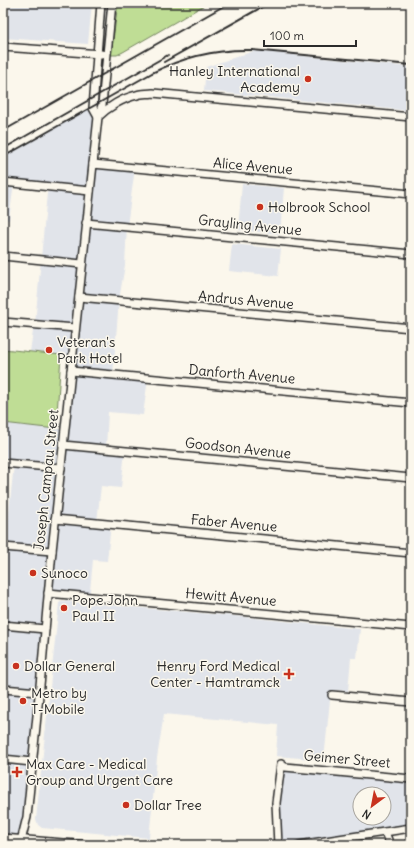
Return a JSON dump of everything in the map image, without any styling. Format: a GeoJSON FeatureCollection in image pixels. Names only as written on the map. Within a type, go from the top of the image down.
{"type":"FeatureCollection","features":[{"type":"Feature","properties":{"kind":"street","name":"Joseph Campau Street"},"geometry":{"type":"LineString","coordinates":[[98,117],[94,108],[101,3]]}},
{"type":"Feature","properties":{"kind":"street","name":"Joseph Campau Street"},"geometry":{"type":"LineString","coordinates":[[21,842],[27,817],[75,328],[98,117],[102,105],[112,3]]}},
{"type":"Feature","properties":{"kind":"street"},"geometry":{"type":"LineString","coordinates":[[3,47],[107,54]]}},
{"type":"Feature","properties":{"kind":"street"},"geometry":{"type":"LineString","coordinates":[[98,117],[104,111],[128,98],[138,94],[153,93],[411,117]]}},
{"type":"Feature","properties":{"kind":"street","name":"Alice Avenue"},"geometry":{"type":"LineString","coordinates":[[93,164],[411,194]]}},
{"type":"Feature","properties":{"kind":"street"},"geometry":{"type":"LineString","coordinates":[[3,182],[90,191]]}},
{"type":"Feature","properties":{"kind":"street","name":"Grayling Avenue"},"geometry":{"type":"LineString","coordinates":[[86,223],[411,254]]}},
{"type":"Feature","properties":{"kind":"street"},"geometry":{"type":"LineString","coordinates":[[3,256],[82,264]]}},
{"type":"Feature","properties":{"kind":"street","name":"Andrus Avenue"},"geometry":{"type":"LineString","coordinates":[[79,297],[411,328]]}},
{"type":"Feature","properties":{"kind":"street"},"geometry":{"type":"LineString","coordinates":[[3,322],[75,328]]}},
{"type":"Feature","properties":{"kind":"street","name":"Danforth Avenue"},"geometry":{"type":"LineString","coordinates":[[71,370],[411,403]]}},
{"type":"Feature","properties":{"kind":"street","name":"Goodson Avenue"},"geometry":{"type":"LineString","coordinates":[[63,445],[411,478]]}},
{"type":"Feature","properties":{"kind":"street"},"geometry":{"type":"LineString","coordinates":[[3,463],[61,468]]}},
{"type":"Feature","properties":{"kind":"street","name":"Faber Avenue"},"geometry":{"type":"LineString","coordinates":[[56,519],[411,553]]}},
{"type":"Feature","properties":{"kind":"street"},"geometry":{"type":"LineString","coordinates":[[3,547],[52,551]]}},
{"type":"Feature","properties":{"kind":"street","name":"Hewitt Avenue"},"geometry":{"type":"LineString","coordinates":[[48,593],[411,627]]}},
{"type":"Feature","properties":{"kind":"street"},"geometry":{"type":"LineString","coordinates":[[3,625],[45,629]]}},
{"type":"Feature","properties":{"kind":"street"},"geometry":{"type":"LineString","coordinates":[[3,689],[39,692]]}},
{"type":"Feature","properties":{"kind":"street"},"geometry":{"type":"LineString","coordinates":[[332,695],[411,702]]}},
{"type":"Feature","properties":{"kind":"street"},"geometry":{"type":"LineString","coordinates":[[3,759],[32,762]]}},
{"type":"Feature","properties":{"kind":"street","name":"Geimer Street"},"geometry":{"type":"LineString","coordinates":[[278,845],[276,804],[281,764],[285,767],[411,778]]}},
{"type":"Feature","properties":{"kind":"street"},"geometry":{"type":"LineString","coordinates":[[299,845],[411,828]]}},
{"type":"Feature","properties":{"kind":"street"},"geometry":{"type":"LineString","coordinates":[[384,832],[388,840],[387,845]]}},
{"type":"Feature","properties":{"kind":"street"},"geometry":{"type":"LineString","coordinates":[[3,838],[21,842],[87,845]]}},
{"type":"Feature","properties":{"kind":"shaded area"},"geometry":{"type":"Polygon","coordinates":[[[3,3],[92,3],[88,44],[3,38],[3,3]]]}},
{"type":"Feature","properties":{"kind":"shaded area","name":"Hanley International Academy"},"geometry":{"type":"Polygon","coordinates":[[[254,51],[411,67],[411,111],[204,91],[206,67],[254,51]]]}},
{"type":"Feature","properties":{"kind":"shaded area"},"geometry":{"type":"Polygon","coordinates":[[[100,102],[93,164],[135,168],[127,226],[125,265],[119,300],[113,375],[148,378],[143,415],[108,412],[106,448],[125,451],[121,488],[101,486],[97,522],[111,524],[107,561],[93,560],[90,591],[91,597],[48,593],[21,839],[60,845],[3,845],[3,547],[5,547],[6,540],[14,464],[3,463],[3,423],[65,430],[72,357],[30,352],[35,324],[47,193],[50,188],[14,183],[9,220],[3,219],[3,157],[100,102]]]}},
{"type":"Feature","properties":{"kind":"shaded area"},"geometry":{"type":"Polygon","coordinates":[[[242,184],[284,188],[280,234],[238,230],[242,184]]]}},
{"type":"Feature","properties":{"kind":"shaded area"},"geometry":{"type":"Polygon","coordinates":[[[232,244],[281,249],[278,276],[229,271],[232,244]]]}},
{"type":"Feature","properties":{"kind":"shaded area"},"geometry":{"type":"Polygon","coordinates":[[[62,601],[360,629],[357,658],[351,658],[348,691],[331,690],[324,760],[276,756],[278,725],[164,714],[157,758],[149,838],[42,828],[38,825],[36,819],[59,603],[62,601]]]}},
{"type":"Feature","properties":{"kind":"shaded area"},"geometry":{"type":"Polygon","coordinates":[[[281,764],[411,779],[411,828],[299,845],[278,845],[281,764]]]}},
{"type":"Feature","properties":{"kind":"green space"},"geometry":{"type":"Polygon","coordinates":[[[118,3],[208,3],[123,52],[117,55],[111,55],[118,3]]]}},
{"type":"Feature","properties":{"kind":"green space"},"geometry":{"type":"Polygon","coordinates":[[[3,349],[61,355],[56,429],[3,423],[3,349]]]}},
{"type":"Feature","properties":{"kind":"railway"},"geometry":{"type":"LineString","coordinates":[[3,131],[229,3]]}},
{"type":"Feature","properties":{"kind":"railway"},"geometry":{"type":"LineString","coordinates":[[164,62],[269,3]]}},
{"type":"Feature","properties":{"kind":"railway"},"geometry":{"type":"LineString","coordinates":[[3,157],[152,73],[164,67],[200,55],[226,51],[252,50],[411,65]]}},
{"type":"Feature","properties":{"kind":"railway"},"geometry":{"type":"LineString","coordinates":[[3,149],[168,55]]}},
{"type":"Feature","properties":{"kind":"place","name":"Hanley International Academy"},"geometry":{"type":"Point","coordinates":[308,79]}},
{"type":"Feature","properties":{"kind":"place","name":"Holbrook School"},"geometry":{"type":"Point","coordinates":[260,207]}},
{"type":"Feature","properties":{"kind":"place","name":"Veteran's Park Hotel"},"geometry":{"type":"Point","coordinates":[49,350]}},
{"type":"Feature","properties":{"kind":"place","name":"Sunoco"},"geometry":{"type":"Point","coordinates":[33,573]}},
{"type":"Feature","properties":{"kind":"place","name":"Pope John Paul II"},"geometry":{"type":"Point","coordinates":[64,608]}},
{"type":"Feature","properties":{"kind":"place","name":"Dollar General"},"geometry":{"type":"Point","coordinates":[16,666]}},
{"type":"Feature","properties":{"kind":"place","name":"Henry Ford Medical Center - Hamtramck"},"geometry":{"type":"Point","coordinates":[289,674]}},
{"type":"Feature","properties":{"kind":"place","name":"Metro by T-Mobile"},"geometry":{"type":"Point","coordinates":[23,701]}},
{"type":"Feature","properties":{"kind":"place","name":"Max Care - Medical Group and Urgent Care"},"geometry":{"type":"Point","coordinates":[17,772]}},
{"type":"Feature","properties":{"kind":"place","name":"Dollar Tree"},"geometry":{"type":"Point","coordinates":[126,805]}}]}
